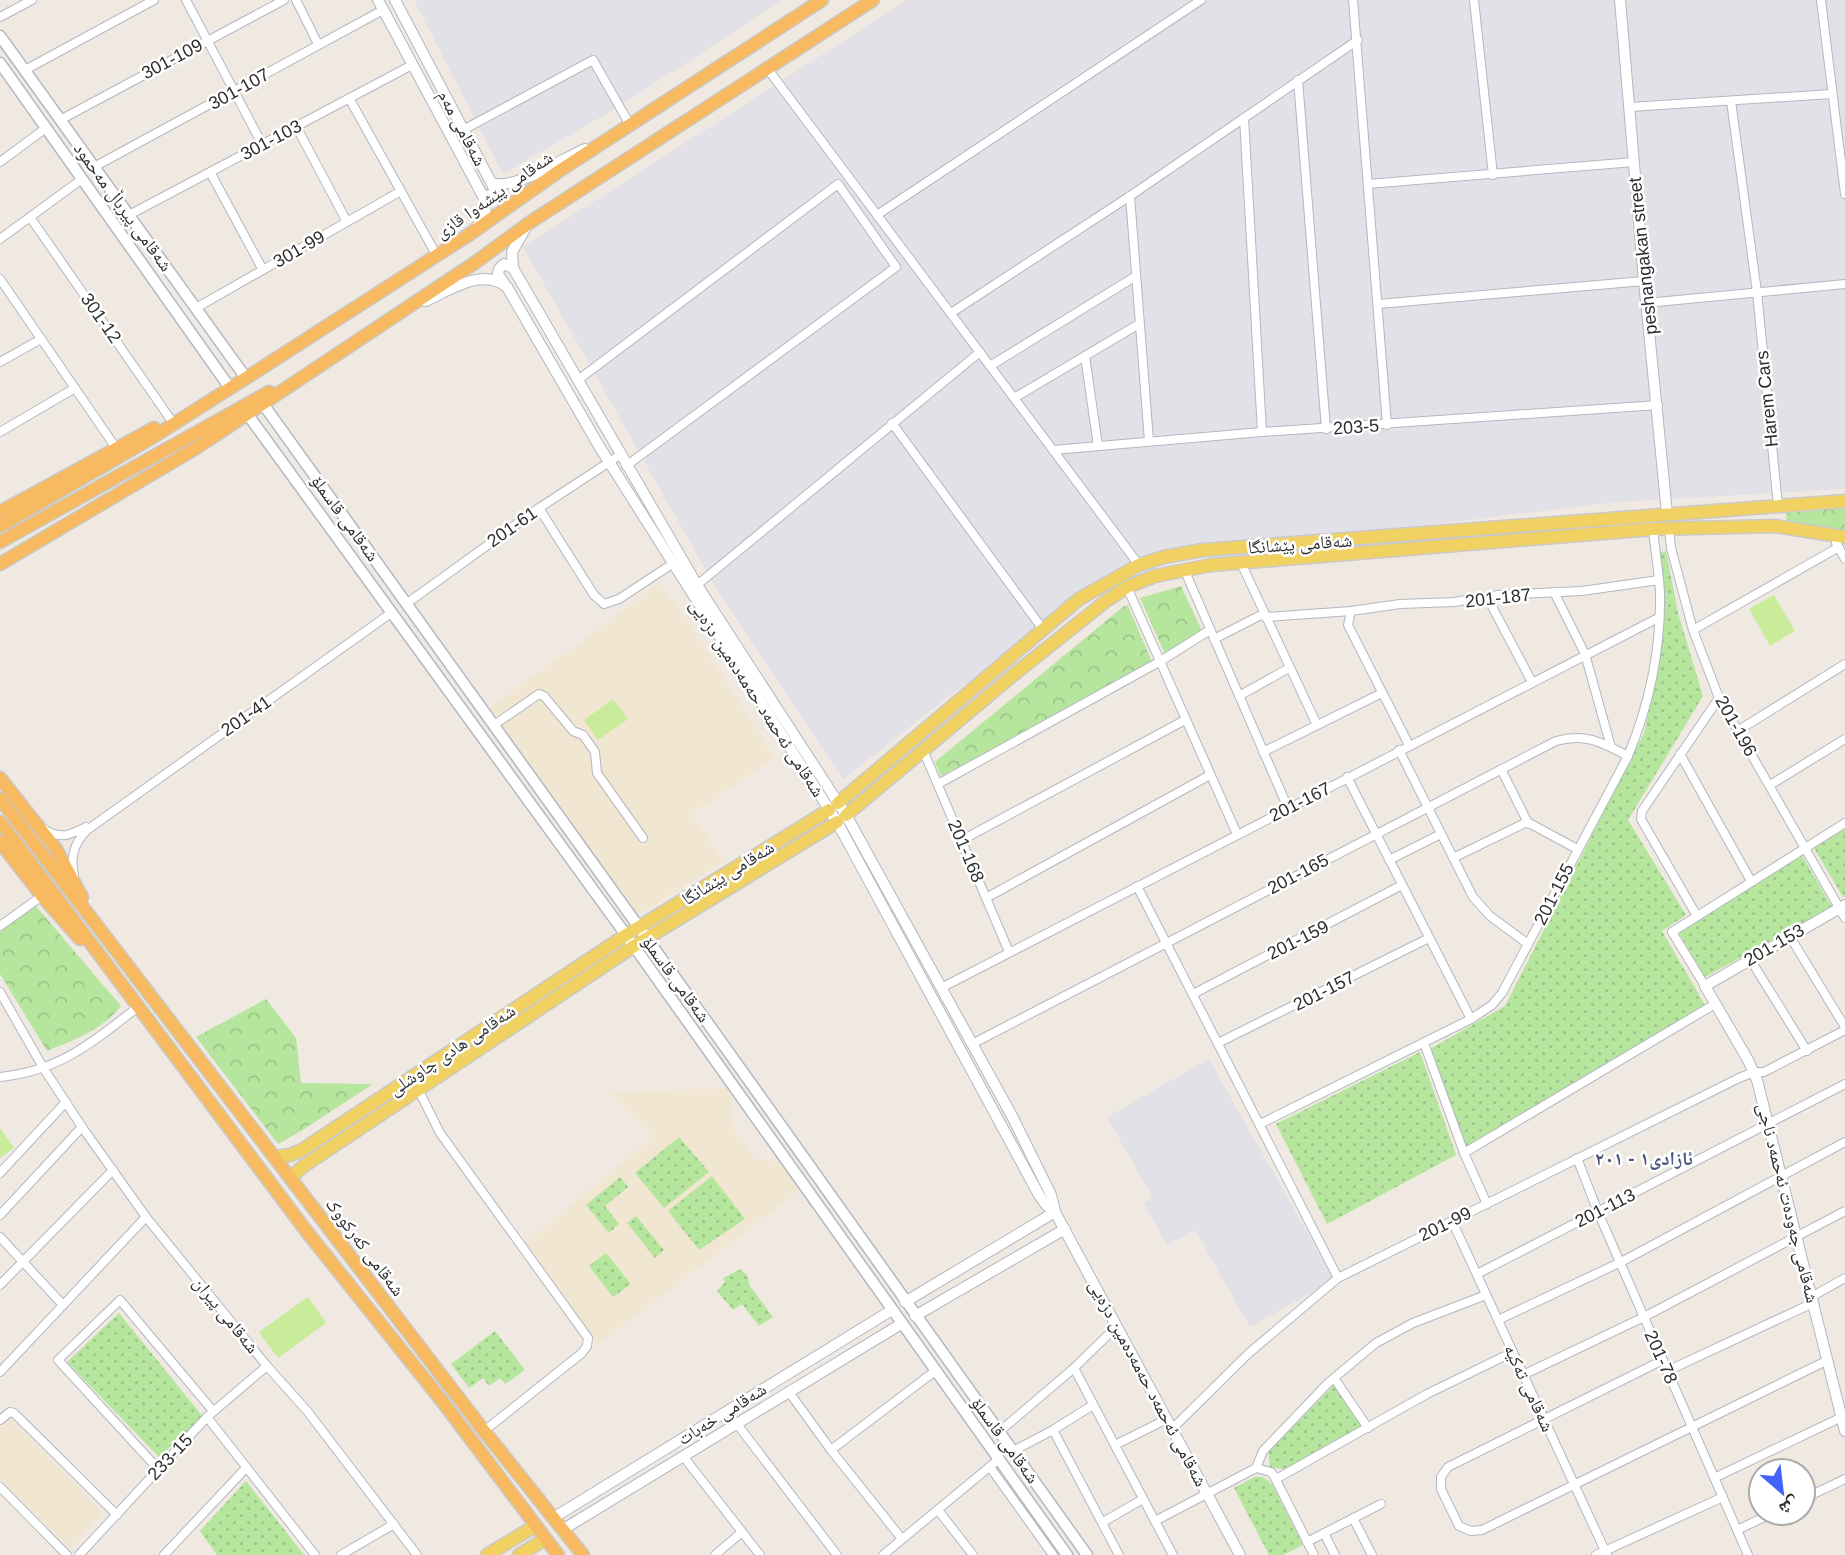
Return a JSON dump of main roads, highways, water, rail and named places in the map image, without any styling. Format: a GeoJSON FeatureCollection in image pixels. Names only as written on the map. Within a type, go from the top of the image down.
{"type":"FeatureCollection","features":[{"type":"Feature","properties":{"kind":"highway","name":"شەقامی پێشەوا قازی"},"geometry":{"type":"LineString","coordinates":[[0,512],[116,447],[177,418],[230,388],[437,256],[559,170],[822,0]]}},
{"type":"Feature","properties":{"kind":"highway"},"geometry":{"type":"LineString","coordinates":[[0,564],[248,415],[476,262],[529,223],[873,0]]}},
{"type":"Feature","properties":{"kind":"highway"},"geometry":{"type":"LineString","coordinates":[[0,542],[238,408],[304,375]]}},
{"type":"Feature","properties":{"kind":"highway","name":"شەقامی پێشەوا قازی"},"geometry":{"type":"LineString","coordinates":[[0,526],[153,437],[177,418]]}},
{"type":"Feature","properties":{"kind":"highway","name":"شەقامی کەرکووک"},"geometry":{"type":"LineString","coordinates":[[0,778],[57,849],[80,893],[121,959]]}},
{"type":"Feature","properties":{"kind":"highway","name":"شەقامی کەرکووک"},"geometry":{"type":"LineString","coordinates":[[0,799],[484,1431],[583,1555]]}},
{"type":"Feature","properties":{"kind":"highway","name":"شەقامی کەرکووک"},"geometry":{"type":"LineString","coordinates":[[0,822],[307,1232],[454,1416],[529,1529],[545,1539],[558,1555]]}},
{"type":"Feature","properties":{"kind":"highway","name":"شەقامی کەرکووک"},"geometry":{"type":"LineString","coordinates":[[0,842],[77,936],[111,968]]}},
{"type":"Feature","properties":{"kind":"main road","name":"شەقامی پیرباڵ مەحمود"},"geometry":{"type":"LineString","coordinates":[[0,36],[246,378]]}},
{"type":"Feature","properties":{"kind":"main road","name":"شەقامی پیرباڵ مەحمود"},"geometry":{"type":"LineString","coordinates":[[0,63],[230,388]]}},
{"type":"Feature","properties":{"kind":"main road"},"geometry":{"type":"LineString","coordinates":[[206,354],[222,344]]}},
{"type":"Feature","properties":{"kind":"main road","name":"شەقامی قاسملۆ"},"geometry":{"type":"LineString","coordinates":[[263,404],[793,1140],[905,1302],[1087,1555]]}},
{"type":"Feature","properties":{"kind":"main road","name":"شەقامی قاسملۆ"},"geometry":{"type":"LineString","coordinates":[[248,415],[626,934],[935,1371],[994,1463],[1067,1555]]}},
{"type":"Feature","properties":{"kind":"main road"},"geometry":{"type":"LineString","coordinates":[[294,479],[300,471],[309,468]]}},
{"type":"Feature","properties":{"kind":"main road","name":"شەقامی پێشانگا"},"geometry":{"type":"LineString","coordinates":[[626,934],[833,806],[1042,628],[1079,599],[1139,565],[1164,557],[1209,550],[1845,501]]}},
{"type":"Feature","properties":{"kind":"main road"},"geometry":{"type":"LineString","coordinates":[[1775,526],[1778,506]]}},
{"type":"Feature","properties":{"kind":"main road","name":"شەقامی پێشانگا"},"geometry":{"type":"LineString","coordinates":[[634,946],[842,818],[1106,601],[1128,587],[1155,576],[1211,565],[1653,529],[1775,526],[1839,540]]}},
{"type":"Feature","properties":{"kind":"main road"},"geometry":{"type":"LineString","coordinates":[[1409,536],[1411,550]]}},
{"type":"Feature","properties":{"kind":"main road"},"geometry":{"type":"LineString","coordinates":[[1209,550],[1211,565]]}},
{"type":"Feature","properties":{"kind":"main road"},"geometry":{"type":"LineString","coordinates":[[1001,663],[1012,676]]}},
{"type":"Feature","properties":{"kind":"main road"},"geometry":{"type":"LineString","coordinates":[[458,705],[472,696]]}},
{"type":"Feature","properties":{"kind":"main road"},"geometry":{"type":"LineString","coordinates":[[833,806],[847,806],[842,818],[830,823],[827,818],[833,806]]}},
{"type":"Feature","properties":{"kind":"main road","name":"شەقامی هادی چاوشلی"},"geometry":{"type":"LineString","coordinates":[[276,1157],[296,1153],[626,934]]}},
{"type":"Feature","properties":{"kind":"main road","name":"شەقامی هادی چاوشلی"},"geometry":{"type":"LineString","coordinates":[[290,1177],[634,946]]}},
{"type":"Feature","properties":{"kind":"main road"},"geometry":{"type":"LineString","coordinates":[[451,1050],[453,1057],[460,1062]]}},
{"type":"Feature","properties":{"kind":"main road"},"geometry":{"type":"LineString","coordinates":[[434,1062],[442,1067],[444,1073]]}},
{"type":"Feature","properties":{"kind":"main road"},"geometry":{"type":"LineString","coordinates":[[296,1153],[299,1161],[305,1165]]}},
{"type":"Feature","properties":{"kind":"main road"},"geometry":{"type":"LineString","coordinates":[[487,1555],[529,1529],[534,1546]]}},
{"type":"Feature","properties":{"kind":"main road"},"geometry":{"type":"LineString","coordinates":[[519,1555],[545,1539]]}},
{"type":"Feature","properties":{"kind":"district","name":"ئازادی١ - ٢٠١"},"geometry":{"type":"Point","coordinates":[1644,1158]}}]}
